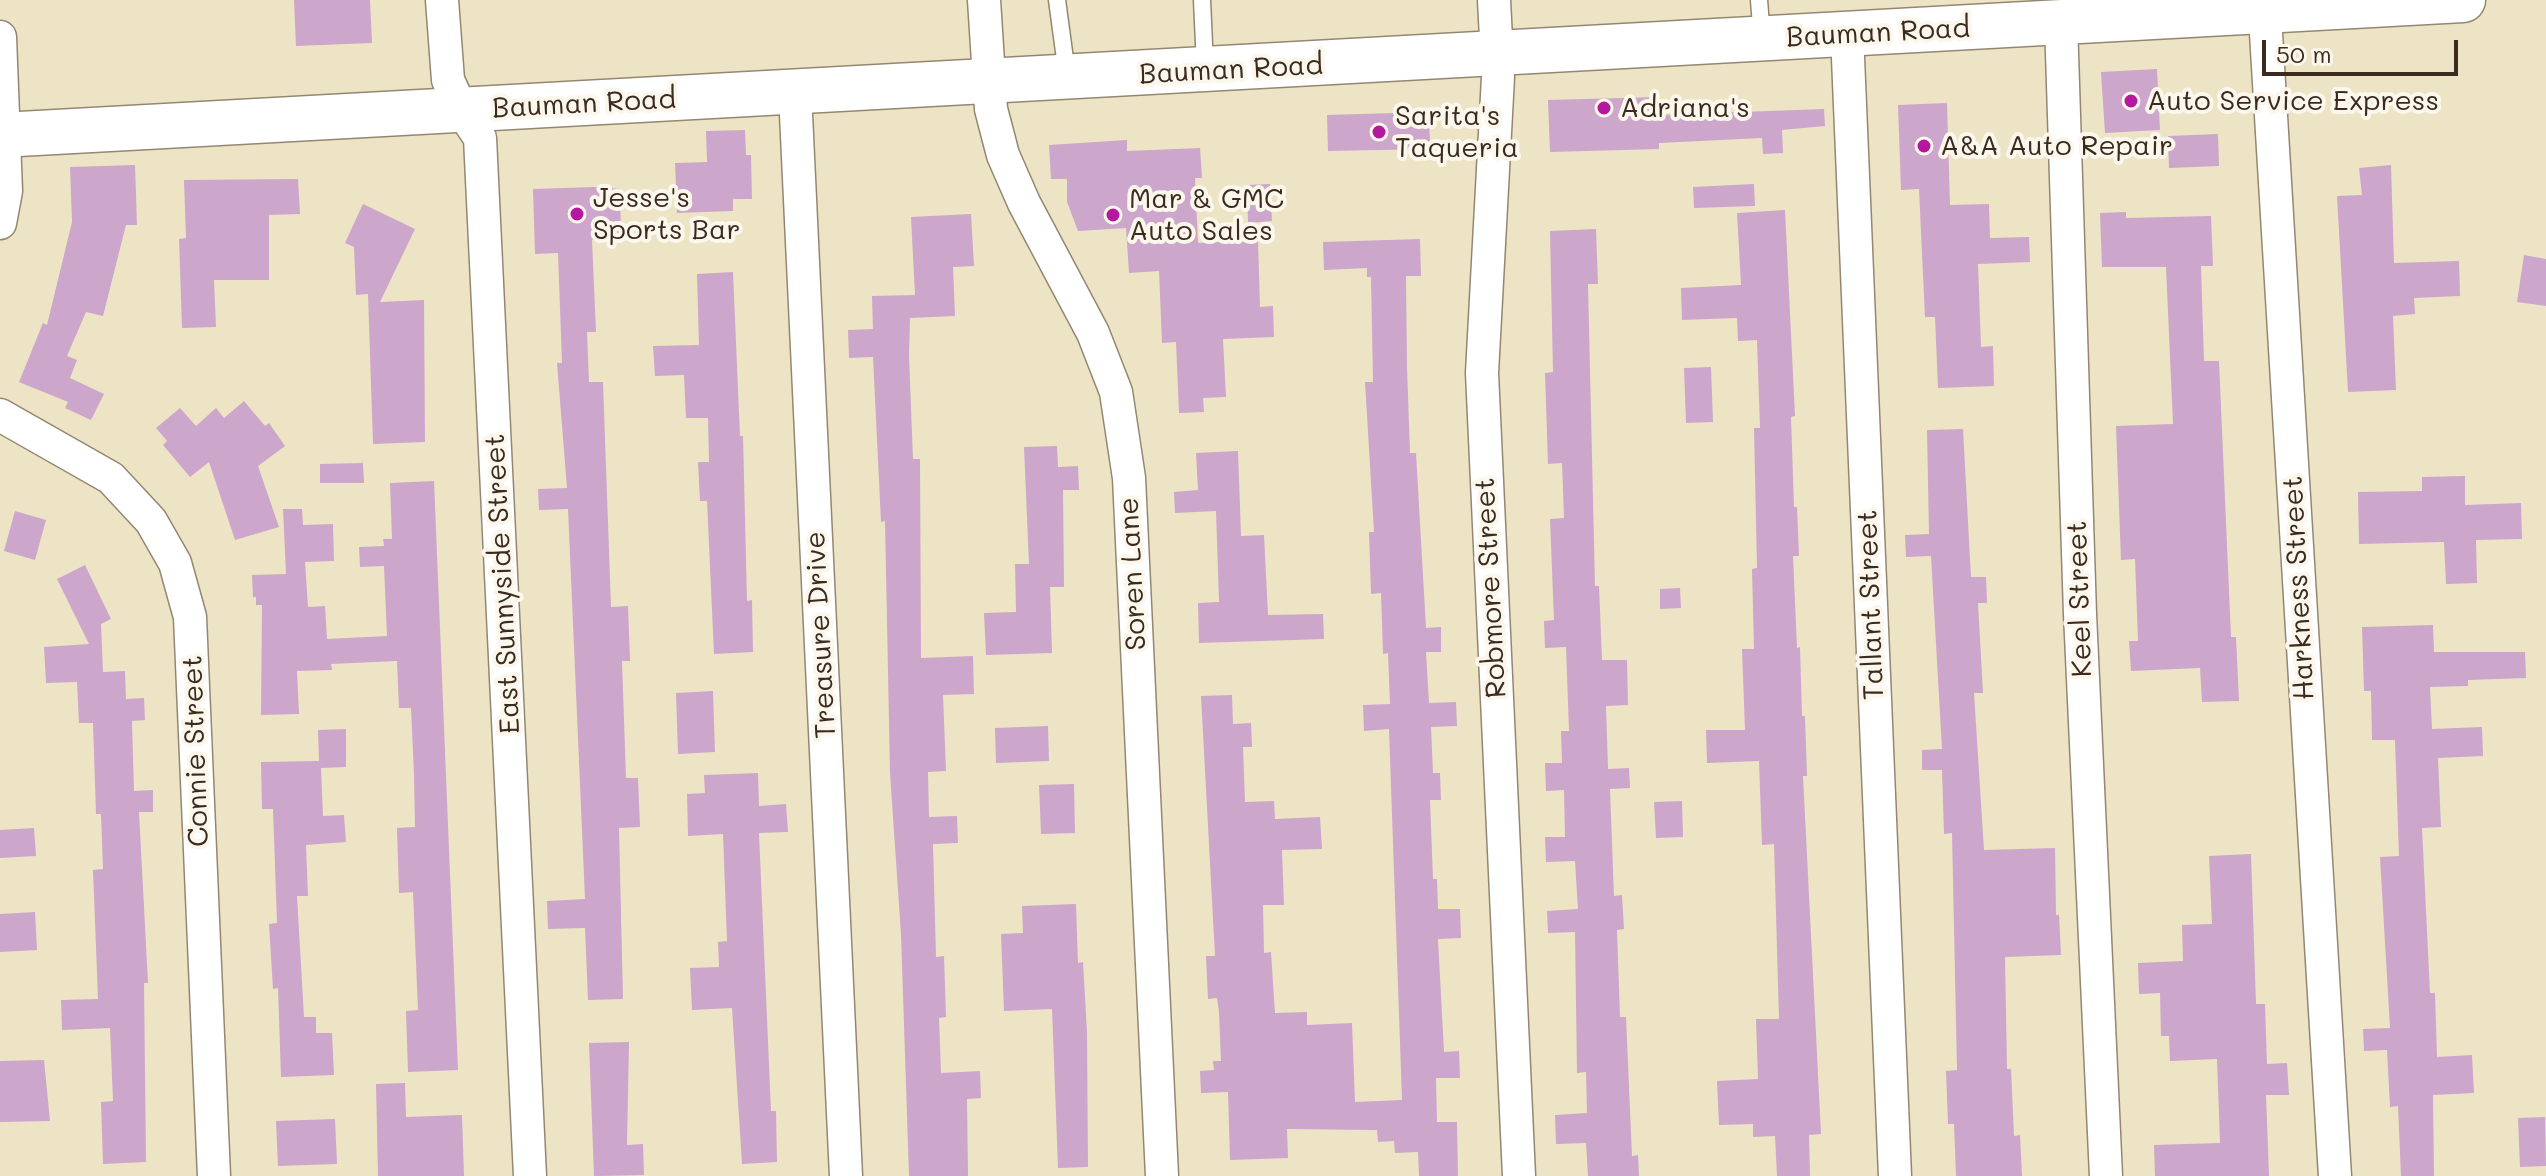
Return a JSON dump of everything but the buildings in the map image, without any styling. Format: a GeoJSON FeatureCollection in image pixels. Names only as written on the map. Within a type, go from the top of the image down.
{"type":"FeatureCollection","features":[{"type":"Feature","properties":{"kind":"street","name":"East Sunnyside Street"},"geometry":{"type":"LineString","coordinates":[[442,0],[448,80],[462,111],[480,138],[488,243],[530,1176]]}},
{"type":"Feature","properties":{"kind":"street","name":"Soren Lane"},"geometry":{"type":"LineString","coordinates":[[984,0],[991,109],[1003,155],[1024,203],[1093,333],[1116,392],[1129,478],[1162,1176]]}},
{"type":"Feature","properties":{"kind":"street","name":"Robmore Street"},"geometry":{"type":"LineString","coordinates":[[1494,0],[1497,54],[1482,373],[1519,1176]]}},
{"type":"Feature","properties":{"kind":"street","name":"Bauman Road"},"geometry":{"type":"LineString","coordinates":[[2,134],[1497,54],[1761,20],[1847,34],[2001,15],[2061,22],[2264,5],[2463,0]]}},
{"type":"Feature","properties":{"kind":"street","name":"Harkness Street"},"geometry":{"type":"LineString","coordinates":[[2264,5],[2335,1176]]}},
{"type":"Feature","properties":{"kind":"street","name":"Keel Street"},"geometry":{"type":"LineString","coordinates":[[2061,22],[2080,614],[2106,1176]]}},
{"type":"Feature","properties":{"kind":"street","name":"Tallant Street"},"geometry":{"type":"LineString","coordinates":[[1847,34],[1895,1176]]}},
{"type":"Feature","properties":{"kind":"street"},"geometry":{"type":"LineString","coordinates":[[0,37],[6,191],[0,223]]}},
{"type":"Feature","properties":{"kind":"street","name":"Treasure Drive"},"geometry":{"type":"LineString","coordinates":[[795,93],[846,1176]]}},
{"type":"Feature","properties":{"kind":"street","name":"Connie Street"},"geometry":{"type":"LineString","coordinates":[[0,415],[111,478],[151,521],[175,563],[190,617],[214,1176]]}},
{"type":"Feature","properties":{"kind":"lane"},"geometry":{"type":"LineString","coordinates":[[1057,0],[1068,79]]}},
{"type":"Feature","properties":{"kind":"lane"},"geometry":{"type":"LineString","coordinates":[[1202,0],[1205,71]]}},
{"type":"Feature","properties":{"kind":"place","name":"Auto Service Express"},"geometry":{"type":"Point","coordinates":[2131,101]}},
{"type":"Feature","properties":{"kind":"place","name":"Adriana's"},"geometry":{"type":"Point","coordinates":[1604,108]}},
{"type":"Feature","properties":{"kind":"place","name":"Sarita's Taqueria"},"geometry":{"type":"Point","coordinates":[1379,132]}},
{"type":"Feature","properties":{"kind":"place","name":"A&A Auto Repair"},"geometry":{"type":"Point","coordinates":[1924,146]}},
{"type":"Feature","properties":{"kind":"place","name":"Jesse's Sports Bar"},"geometry":{"type":"Point","coordinates":[577,214]}},
{"type":"Feature","properties":{"kind":"place","name":"Mar & GMC Auto Sales"},"geometry":{"type":"Point","coordinates":[1113,215]}}]}
